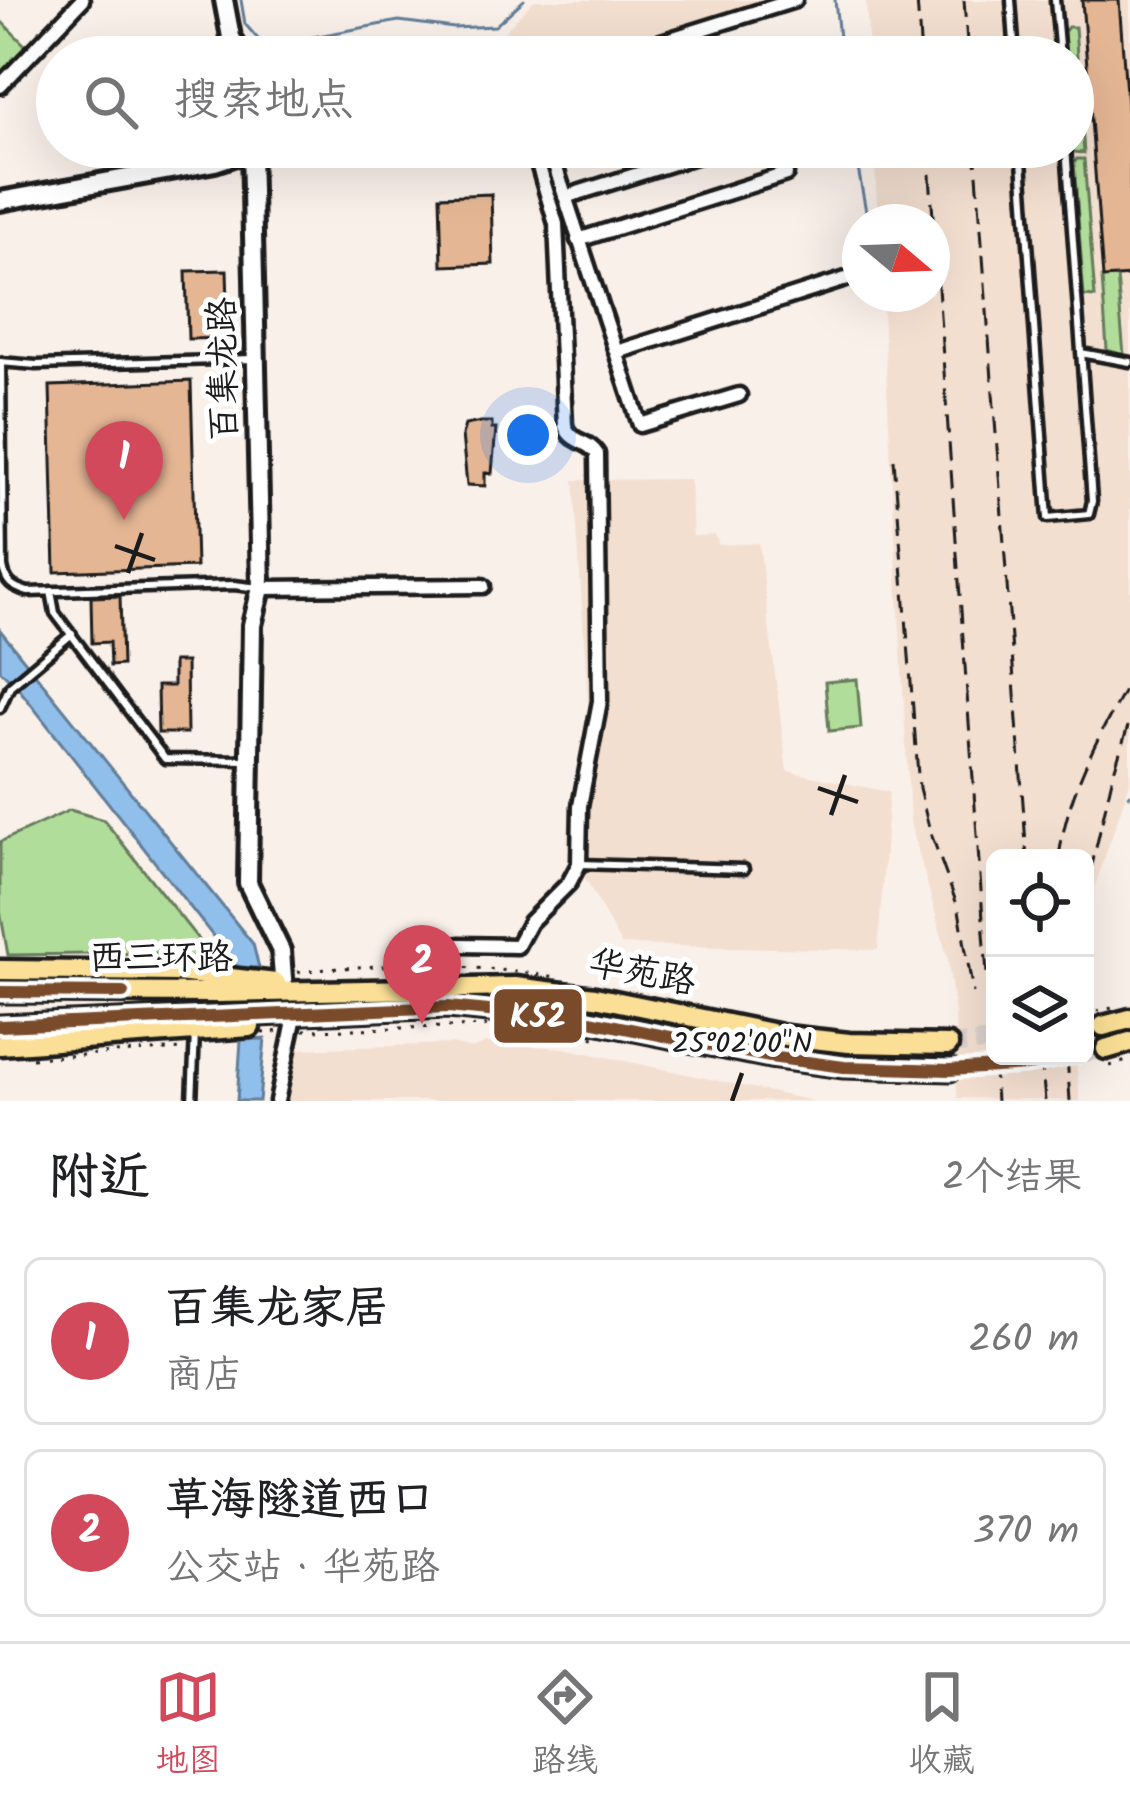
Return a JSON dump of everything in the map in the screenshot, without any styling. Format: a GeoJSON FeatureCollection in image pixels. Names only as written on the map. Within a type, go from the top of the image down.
{"type":"FeatureCollection","features":[{"type":"Feature","properties":{"kind":"main road"},"geometry":{"type":"LineString","coordinates":[[0,970],[177,972],[284,988]]}},
{"type":"Feature","properties":{"kind":"main road","name":"华苑路"},"geometry":{"type":"LineString","coordinates":[[284,988],[515,987],[596,997],[786,1036],[948,1045]]}},
{"type":"Feature","properties":{"kind":"main road","name":"西三环路"},"geometry":{"type":"LineString","coordinates":[[0,992],[284,988]]}},
{"type":"Feature","properties":{"kind":"main road","name":"华苑路"},"geometry":{"type":"LineString","coordinates":[[295,1023],[385,1008],[511,1011],[653,1032],[770,1058],[950,1070]]}},
{"type":"Feature","properties":{"kind":"main road"},"geometry":{"type":"LineString","coordinates":[[1100,1018],[1130,1019]]}},
{"type":"Feature","properties":{"kind":"main road"},"geometry":{"type":"LineString","coordinates":[[0,1046],[195,1040],[295,1023]]}},
{"type":"Feature","properties":{"kind":"main road","name":"西三环路"},"geometry":{"type":"LineString","coordinates":[[0,1026],[295,1023]]}},
{"type":"Feature","properties":{"kind":"main road"},"geometry":{"type":"LineString","coordinates":[[1108,1057],[1130,1042]]}},
{"type":"Feature","properties":{"kind":"street"},"geometry":{"type":"LineString","coordinates":[[48,36],[82,0]]}},
{"type":"Feature","properties":{"kind":"street"},"geometry":{"type":"LineString","coordinates":[[224,0],[231,36]]}},
{"type":"Feature","properties":{"kind":"street"},"geometry":{"type":"LineString","coordinates":[[681,36],[795,0]]}},
{"type":"Feature","properties":{"kind":"street"},"geometry":{"type":"LineString","coordinates":[[0,86],[36,48]]}},
{"type":"Feature","properties":{"kind":"street"},"geometry":{"type":"LineString","coordinates":[[0,189],[118,168]]}},
{"type":"Feature","properties":{"kind":"street"},"geometry":{"type":"LineString","coordinates":[[0,201],[181,168]]}},
{"type":"Feature","properties":{"kind":"street","name":"百集龙路"},"geometry":{"type":"LineString","coordinates":[[256,168],[261,588],[252,625],[248,884],[281,951],[284,988]]}},
{"type":"Feature","properties":{"kind":"street"},"geometry":{"type":"LineString","coordinates":[[459,945],[517,946],[530,922],[569,883],[579,864],[580,806],[599,701],[597,454],[572,438],[566,426],[556,224],[539,168]]}},
{"type":"Feature","properties":{"kind":"street"},"geometry":{"type":"LineString","coordinates":[[556,168],[640,425],[739,394]]}},
{"type":"Feature","properties":{"kind":"street"},"geometry":{"type":"LineString","coordinates":[[565,197],[657,168]]}},
{"type":"Feature","properties":{"kind":"street"},"geometry":{"type":"LineString","coordinates":[[578,240],[786,174],[784,168]]}},
{"type":"Feature","properties":{"kind":"street"},"geometry":{"type":"LineString","coordinates":[[617,352],[842,280]]}},
{"type":"Feature","properties":{"kind":"street"},"geometry":{"type":"LineString","coordinates":[[261,588],[483,586]]}},
{"type":"Feature","properties":{"kind":"street"},"geometry":{"type":"LineString","coordinates":[[277,1101],[295,1023]]}},
{"type":"Feature","properties":{"kind":"lane"},"geometry":{"type":"LineString","coordinates":[[1011,0],[1014,36]]}},
{"type":"Feature","properties":{"kind":"lane"},"geometry":{"type":"LineString","coordinates":[[1055,0],[1058,36]]}},
{"type":"Feature","properties":{"kind":"lane"},"geometry":{"type":"LineString","coordinates":[[1023,168],[1048,518],[1089,514],[1092,501],[1068,168]]}},
{"type":"Feature","properties":{"kind":"lane"},"geometry":{"type":"LineString","coordinates":[[1082,353],[1130,362]]}},
{"type":"Feature","properties":{"kind":"lane"},"geometry":{"type":"LineString","coordinates":[[258,359],[0,362],[1,568],[14,588],[51,591],[261,588]]}},
{"type":"Feature","properties":{"kind":"lane"},"geometry":{"type":"LineString","coordinates":[[51,591],[55,613],[165,759],[250,760]]}},
{"type":"Feature","properties":{"kind":"lane"},"geometry":{"type":"LineString","coordinates":[[0,708],[10,686],[72,634]]}},
{"type":"Feature","properties":{"kind":"lane"},"geometry":{"type":"LineString","coordinates":[[579,864],[744,869]]}},
{"type":"Feature","properties":{"kind":"lane"},"geometry":{"type":"LineString","coordinates":[[192,1101],[195,1040]]}},
{"type":"Feature","properties":{"kind":"path"},"geometry":{"type":"LineString","coordinates":[[1100,1018],[1130,1003]]}},
{"type":"Feature","properties":{"kind":"path"},"geometry":{"type":"LineString","coordinates":[[262,1033],[295,1023],[500,1026]]}},
{"type":"Feature","properties":{"kind":"path"},"geometry":{"type":"LineString","coordinates":[[566,1033],[613,1041]]}},
{"type":"Feature","properties":{"kind":"path"},"geometry":{"type":"LineString","coordinates":[[20,1059],[195,1040]]}},
{"type":"Feature","properties":{"kind":"path"},"geometry":{"type":"LineString","coordinates":[[1108,1057],[1130,1060]]}},
{"type":"Feature","properties":{"kind":"shaded area"},"geometry":{"type":"Polygon","coordinates":[[[534,0],[765,0],[651,36],[501,35],[534,0]]]}},
{"type":"Feature","properties":{"kind":"shaded area"},"geometry":{"type":"Polygon","coordinates":[[[866,0],[1130,0],[1130,782],[1094,889],[1094,849],[986,849],[986,1065],[1077,1065],[1080,1101],[957,1098],[955,1013],[947,956],[910,822],[883,312],[950,312],[950,204],[877,204],[875,168],[1094,168],[1094,36],[868,36],[866,0]]]}},
{"type":"Feature","properties":{"kind":"shaded area"},"geometry":{"type":"Polygon","coordinates":[[[690,479],[693,536],[715,535],[719,545],[759,543],[787,771],[889,792],[878,950],[621,945],[566,842],[588,705],[574,480],[690,479]]]}},
{"type":"Feature","properties":{"kind":"shaded area"},"geometry":{"type":"Polygon","coordinates":[[[485,1043],[564,1048],[813,1101],[280,1101],[294,1049],[452,1044],[472,1049],[485,1043]]]}},
{"type":"Feature","properties":{"kind":"green space"},"geometry":{"type":"Polygon","coordinates":[[[0,20],[28,48],[0,79],[0,20]]]}},
{"type":"Feature","properties":{"kind":"green space"},"geometry":{"type":"Polygon","coordinates":[[[1075,27],[1076,36],[1064,36],[1075,27]]]}},
{"type":"Feature","properties":{"kind":"green space"},"geometry":{"type":"Polygon","coordinates":[[[1074,168],[1085,168],[1095,297],[1084,296],[1074,168]]]}},
{"type":"Feature","properties":{"kind":"green space"},"geometry":{"type":"Polygon","coordinates":[[[1117,277],[1124,355],[1107,350],[1102,278],[1117,277]]]}},
{"type":"Feature","properties":{"kind":"green space"},"geometry":{"type":"Polygon","coordinates":[[[857,679],[861,728],[829,731],[825,682],[857,679]]]}},
{"type":"Feature","properties":{"kind":"green space"},"geometry":{"type":"Polygon","coordinates":[[[70,810],[104,820],[220,967],[176,953],[8,955],[0,910],[0,842],[70,810]]]}},
{"type":"Feature","properties":{"kind":"water"},"geometry":{"type":"Polygon","coordinates":[[[0,630],[253,944],[259,968],[238,968],[0,670],[0,630]]]}},
{"type":"Feature","properties":{"kind":"water"},"geometry":{"type":"Polygon","coordinates":[[[265,1039],[259,1101],[237,1101],[241,1040],[265,1039]]]}},
{"type":"Feature","properties":{"kind":"building"},"geometry":{"type":"Polygon","coordinates":[[[1082,0],[1119,0],[1130,146],[1130,276],[1103,278],[1094,159],[1094,36],[1085,36],[1082,0]]]}},
{"type":"Feature","properties":{"kind":"building"},"geometry":{"type":"Polygon","coordinates":[[[491,194],[493,264],[442,266],[440,196],[491,194]]]}},
{"type":"Feature","properties":{"kind":"building"},"geometry":{"type":"Polygon","coordinates":[[[227,270],[229,338],[188,339],[186,271],[227,270]]]}},
{"type":"Feature","properties":{"kind":"building"},"geometry":{"type":"Polygon","coordinates":[[[191,381],[196,567],[55,572],[50,386],[191,381]]]}},
{"type":"Feature","properties":{"kind":"building"},"geometry":{"type":"Polygon","coordinates":[[[492,422],[496,429],[492,473],[485,473],[485,486],[467,485],[462,435],[465,425],[492,422]]]}},
{"type":"Feature","properties":{"kind":"building"},"geometry":{"type":"Polygon","coordinates":[[[120,596],[122,665],[110,666],[109,642],[92,643],[91,597],[120,596]]]}},
{"type":"Feature","properties":{"kind":"building"},"geometry":{"type":"Polygon","coordinates":[[[173,662],[186,662],[187,733],[158,733],[157,686],[173,686],[173,662]]]}},
{"type":"Feature","properties":{"kind":"waterway"},"geometry":{"type":"LineString","coordinates":[[241,0],[245,24],[255,36]]}},
{"type":"Feature","properties":{"kind":"waterway"},"geometry":{"type":"LineString","coordinates":[[318,36],[399,21],[454,28],[495,26],[524,0]]}},
{"type":"Feature","properties":{"kind":"waterway"},"geometry":{"type":"LineString","coordinates":[[835,0],[839,36]]}},
{"type":"Feature","properties":{"kind":"waterway"},"geometry":{"type":"LineString","coordinates":[[858,168],[865,204]]}},
{"type":"Feature","properties":{"kind":"tunnel"},"geometry":{"type":"LineString","coordinates":[[948,1045],[986,1042]]}},
{"type":"Feature","properties":{"kind":"tunnel"},"geometry":{"type":"LineString","coordinates":[[1094,1051],[1106,1049]]}},
{"type":"Feature","properties":{"kind":"tunnel"},"geometry":{"type":"LineString","coordinates":[[950,1070],[1027,1065]]}},
{"type":"Feature","properties":{"kind":"railway"},"geometry":{"type":"LineString","coordinates":[[917,0],[920,36]]}},
{"type":"Feature","properties":{"kind":"railway"},"geometry":{"type":"LineString","coordinates":[[964,0],[967,36]]}},
{"type":"Feature","properties":{"kind":"railway"},"geometry":{"type":"LineString","coordinates":[[929,168],[996,1101]]}},
{"type":"Feature","properties":{"kind":"railway"},"geometry":{"type":"LineString","coordinates":[[977,168],[1026,849]]}},
{"type":"Feature","properties":{"kind":"railway"},"geometry":{"type":"LineString","coordinates":[[894,459],[919,788],[959,910],[973,993]]}},
{"type":"Feature","properties":{"kind":"railway"},"geometry":{"type":"LineString","coordinates":[[1060,849],[1077,788],[1130,680]]}},
{"type":"Feature","properties":{"kind":"railway"},"geometry":{"type":"LineString","coordinates":[[1094,857],[1130,720]]}},
{"type":"Feature","properties":{"kind":"railway"},"geometry":{"type":"LineString","coordinates":[[1042,1065],[1045,1101]]}},
{"type":"Feature","properties":{"kind":"railway"},"geometry":{"type":"LineString","coordinates":[[1068,1065],[1070,1101]]}},
{"type":"Feature","properties":{"kind":"transit line","name":"K52"},"geometry":{"type":"LineString","coordinates":[[0,992],[123,993]]}},
{"type":"Feature","properties":{"kind":"transit line","name":"K52"},"geometry":{"type":"LineString","coordinates":[[0,1026],[448,1007],[590,1021],[844,1067],[950,1070],[1027,1065]]}},
{"type":"Feature","properties":{"kind":"place","name":"百集龙家居"},"geometry":{"type":"Point","coordinates":[124,520]}},
{"type":"Feature","properties":{"kind":"place","name":"草海隧道西口"},"geometry":{"type":"Point","coordinates":[422,1024]}}]}
